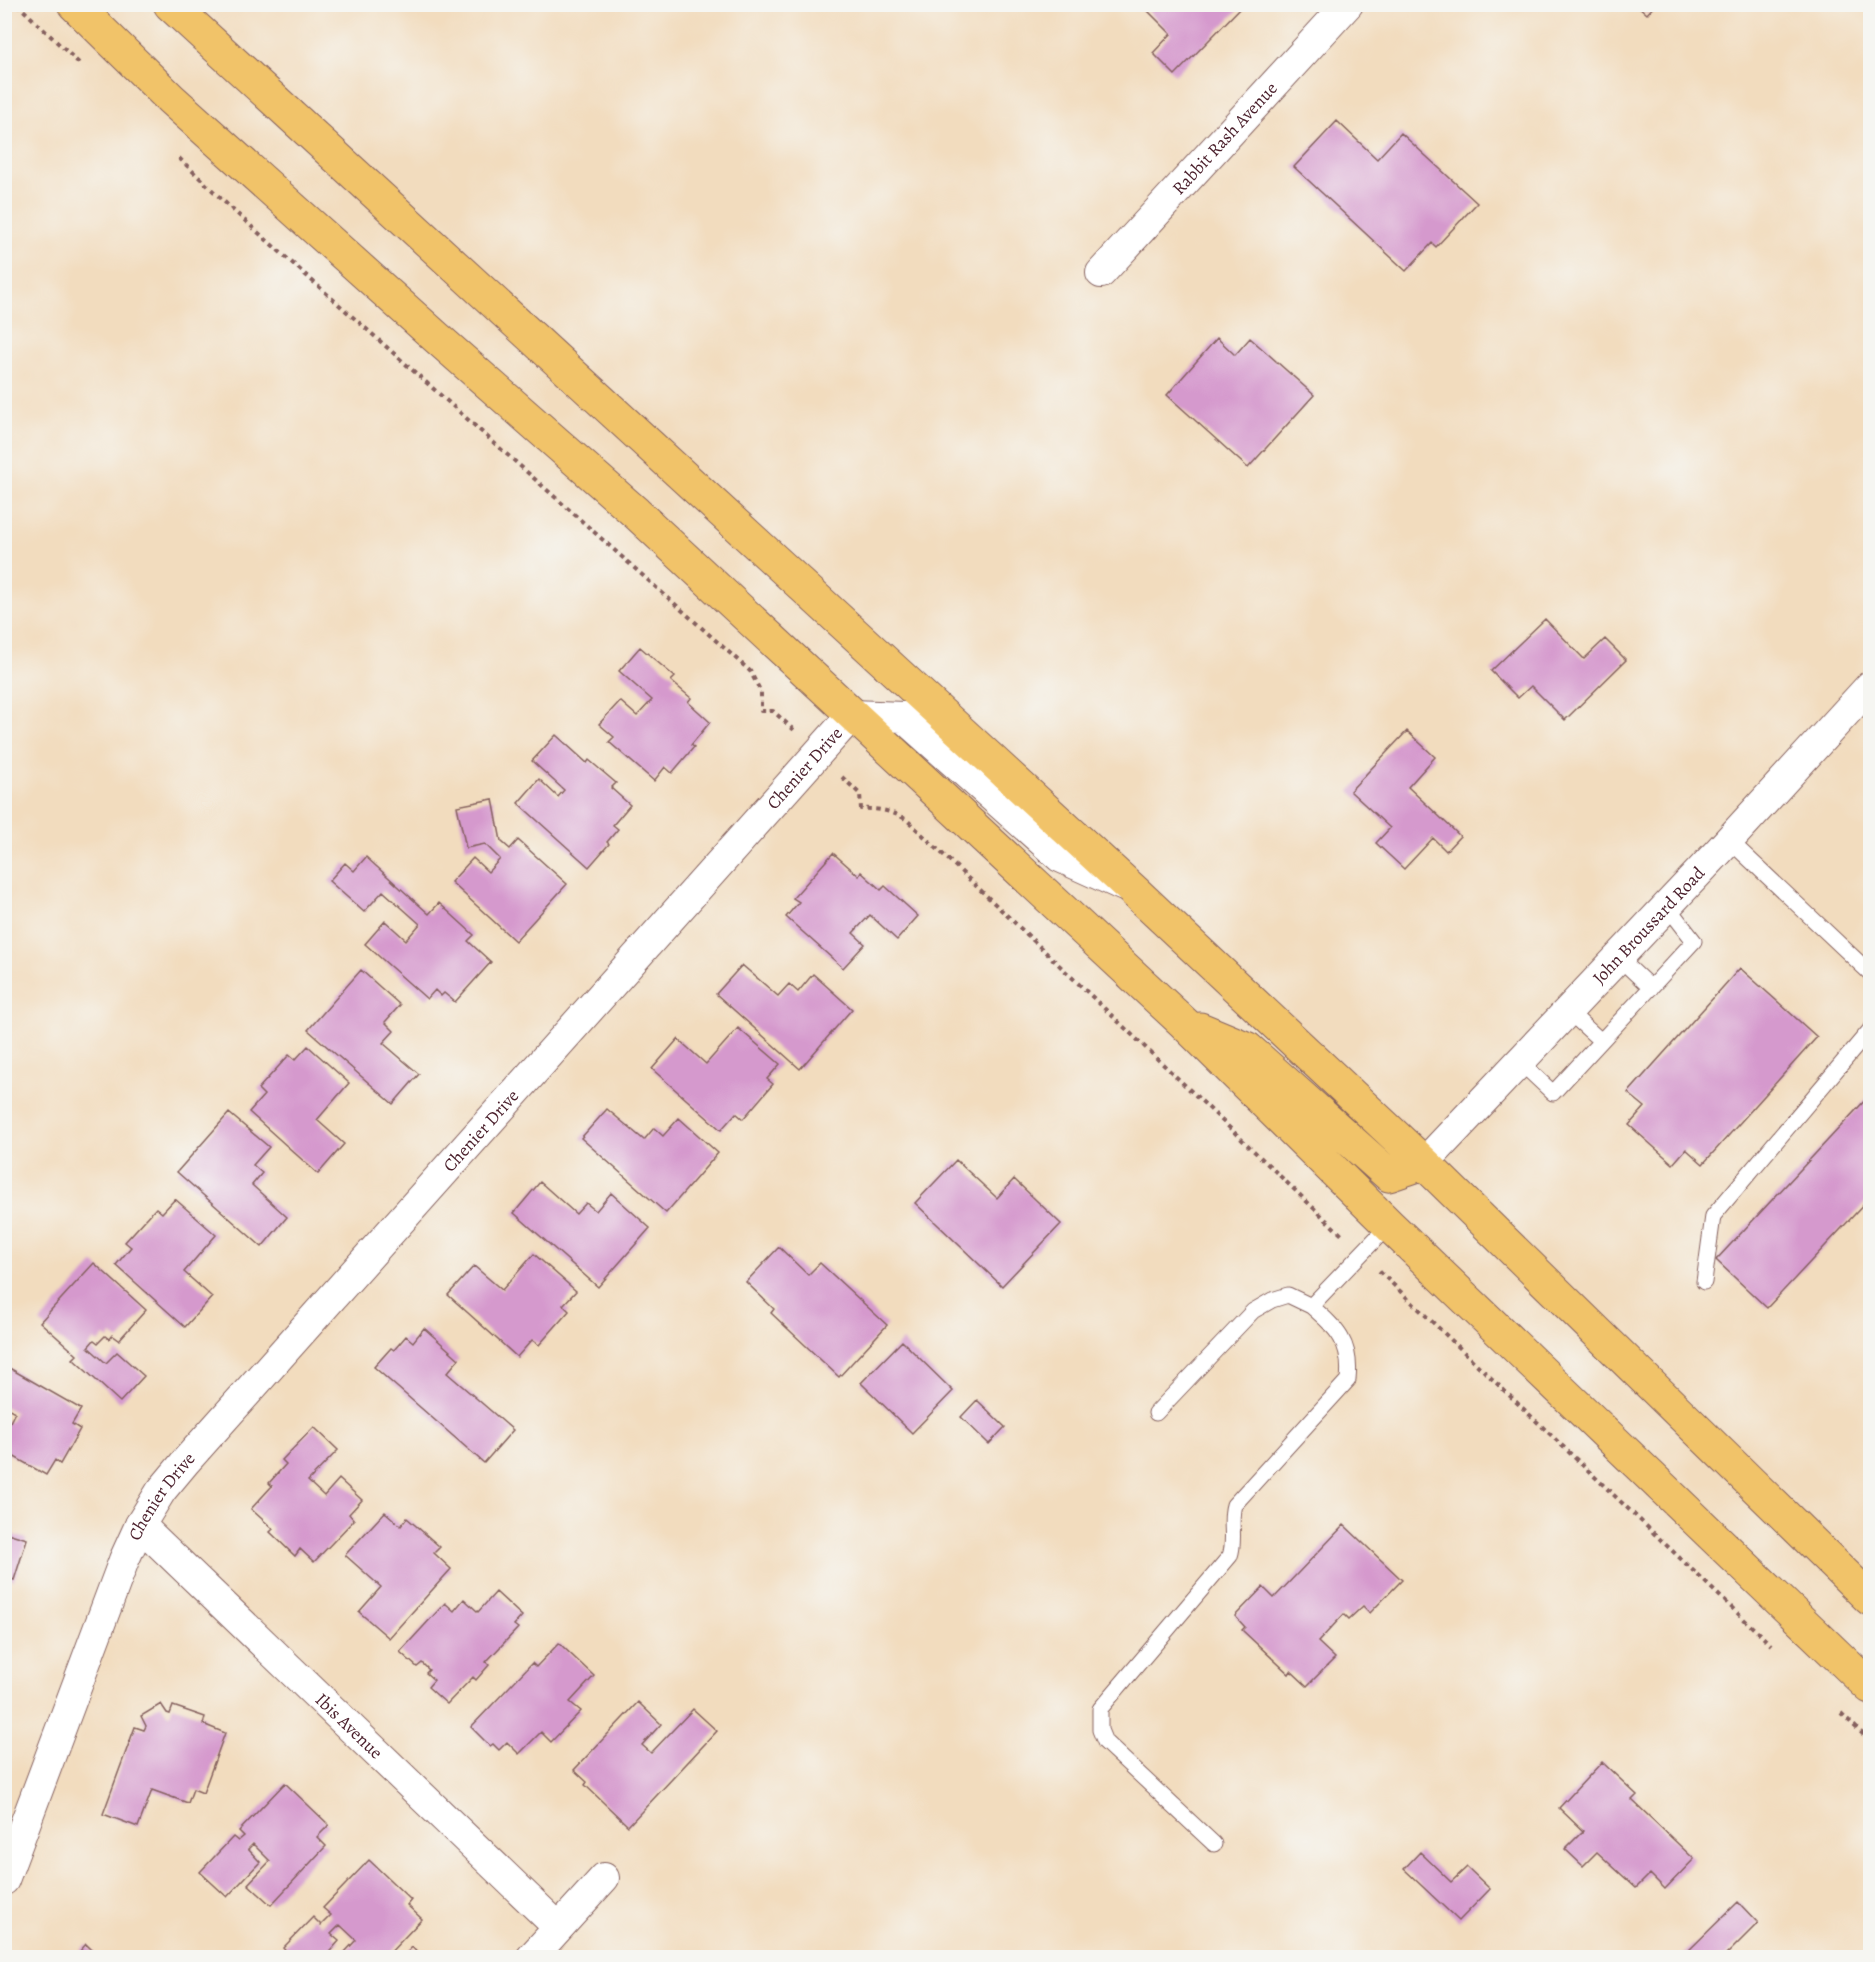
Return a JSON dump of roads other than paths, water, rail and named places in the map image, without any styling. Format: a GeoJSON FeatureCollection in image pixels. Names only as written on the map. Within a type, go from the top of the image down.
{"type":"FeatureCollection","features":[{"type":"Feature","properties":{"kind":"main road"},"geometry":{"type":"LineString","coordinates":[[74,4],[180,106],[436,337],[636,513],[1184,1023],[1389,1225],[1870,1687]]}},
{"type":"Feature","properties":{"kind":"main road"},"geometry":{"type":"LineString","coordinates":[[170,4],[1134,891],[1425,1163],[1870,1599]]}},
{"type":"Feature","properties":{"kind":"main road"},"geometry":{"type":"LineString","coordinates":[[1184,1023],[1248,1049],[1389,1175],[1425,1163]]}},
{"type":"Feature","properties":{"kind":"street","name":"Rabbit Rash Avenue"},"geometry":{"type":"LineString","coordinates":[[1101,273],[1348,4]]}},
{"type":"Feature","properties":{"kind":"street","name":"John Broussard Road"},"geometry":{"type":"LineString","coordinates":[[1425,1163],[1619,958],[1870,686]]}},
{"type":"Feature","properties":{"kind":"street","name":"Chenier Drive"},"geometry":{"type":"LineString","coordinates":[[4,1880],[110,1596],[140,1525],[162,1491],[186,1461],[852,715],[903,717],[1060,857],[1134,891]]}},
{"type":"Feature","properties":{"kind":"street","name":"Ibis Avenue"},"geometry":{"type":"LineString","coordinates":[[140,1525],[558,1927]]}},
{"type":"Feature","properties":{"kind":"street"},"geometry":{"type":"LineString","coordinates":[[531,1958],[604,1878]]}},
{"type":"Feature","properties":{"kind":"lane"},"geometry":{"type":"LineString","coordinates":[[1729,840],[1870,973]]}},
{"type":"Feature","properties":{"kind":"lane"},"geometry":{"type":"LineString","coordinates":[[1520,1062],[1553,1093],[1694,940],[1667,906]]}},
{"type":"Feature","properties":{"kind":"lane"},"geometry":{"type":"LineString","coordinates":[[1619,958],[1651,988]]}},
{"type":"Feature","properties":{"kind":"lane"},"geometry":{"type":"LineString","coordinates":[[1568,1011],[1601,1041]]}},
{"type":"Feature","properties":{"kind":"lane"},"geometry":{"type":"LineString","coordinates":[[1704,1282],[1713,1215],[1870,1030]]}},
{"type":"Feature","properties":{"kind":"lane"},"geometry":{"type":"LineString","coordinates":[[1311,1306],[1389,1225]]}},
{"type":"Feature","properties":{"kind":"lane"},"geometry":{"type":"LineString","coordinates":[[1156,1413],[1253,1311],[1272,1300],[1288,1295],[1311,1306],[1336,1328],[1348,1349],[1350,1364],[1348,1380],[1234,1505],[1231,1516],[1234,1546],[1230,1556],[1100,1709],[1100,1730],[1106,1742],[1214,1844]]}}]}
